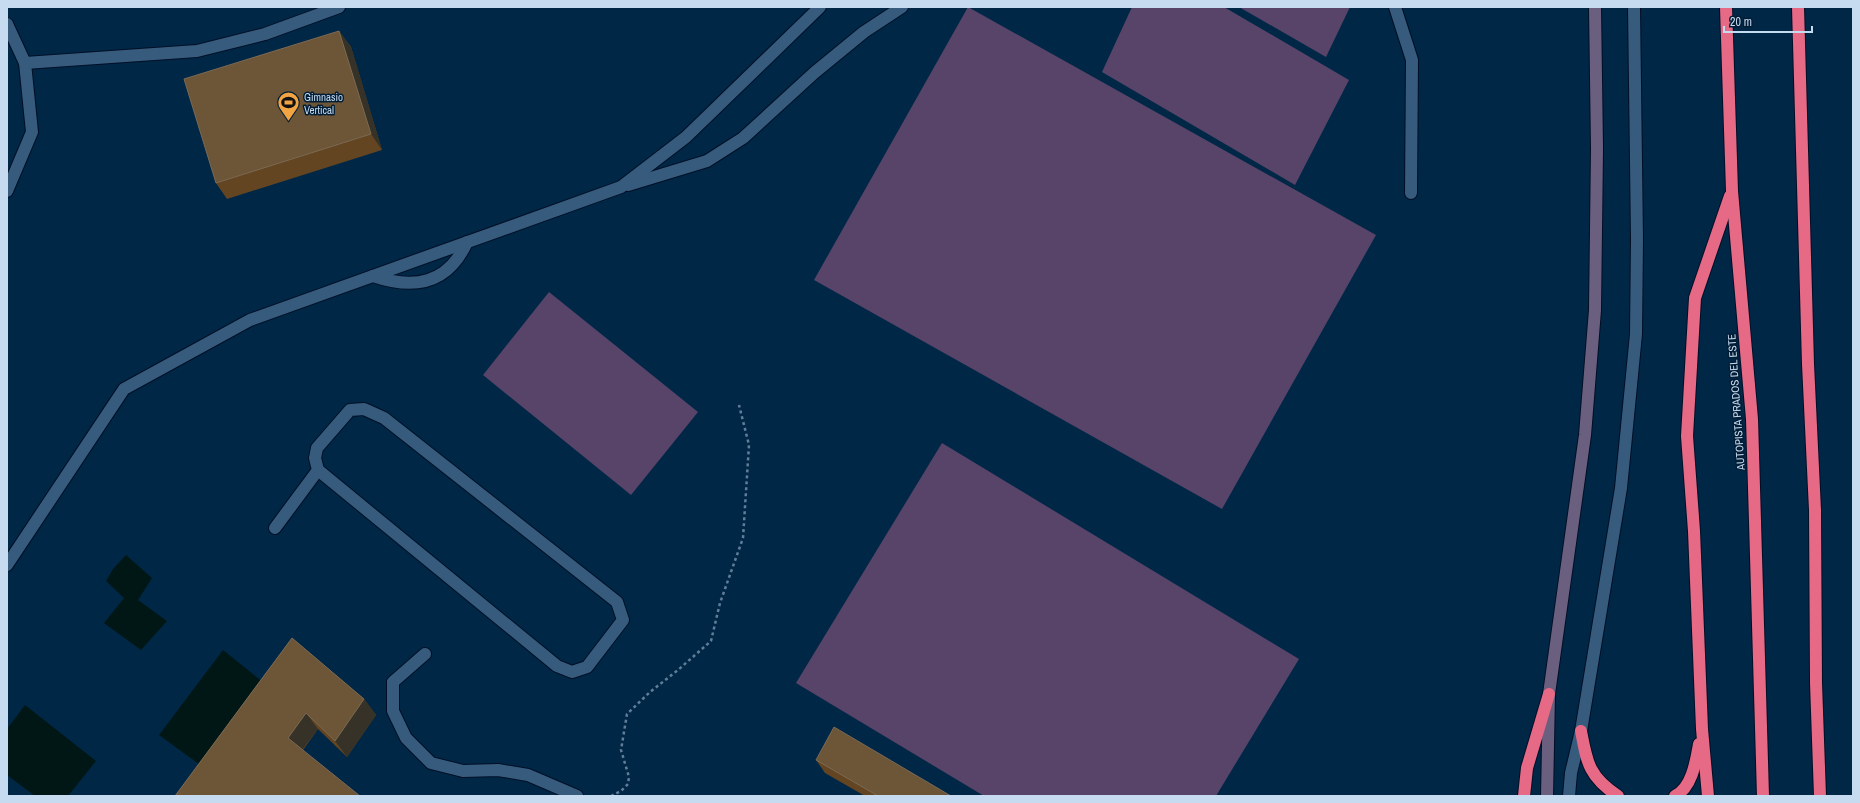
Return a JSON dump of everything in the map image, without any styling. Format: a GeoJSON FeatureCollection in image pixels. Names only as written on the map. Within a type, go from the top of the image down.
{"type":"FeatureCollection","features":[{"type":"Feature","properties":{"kind":"highway","name":"AUTOPISTA PRADOS DEL ESTE"},"geometry":{"type":"LineString","coordinates":[[1726,7],[1732,191],[1752,419],[1762,796]]}},
{"type":"Feature","properties":{"kind":"highway"},"geometry":{"type":"LineString","coordinates":[[1798,7],[1808,364],[1815,510],[1816,683],[1820,796]]}},
{"type":"Feature","properties":{"kind":"highway"},"geometry":{"type":"LineString","coordinates":[[1708,796],[1702,729],[1694,531],[1687,436],[1695,298],[1732,191]]}},
{"type":"Feature","properties":{"kind":"highway"},"geometry":{"type":"LineString","coordinates":[[1524,796],[1527,768],[1549,694]]}},
{"type":"Feature","properties":{"kind":"highway"},"geometry":{"type":"LineString","coordinates":[[1675,796],[1680,794],[1691,778],[1702,729]]}},
{"type":"Feature","properties":{"kind":"highway"},"geometry":{"type":"LineString","coordinates":[[1581,731],[1586,761],[1595,777],[1618,796]]}},
{"type":"Feature","properties":{"kind":"main road"},"geometry":{"type":"LineString","coordinates":[[1547,796],[1549,694],[1584,435],[1595,310],[1597,149],[1595,7]]}},
{"type":"Feature","properties":{"kind":"street"},"geometry":{"type":"LineString","coordinates":[[25,63],[197,51],[265,34],[339,7]]}},
{"type":"Feature","properties":{"kind":"street"},"geometry":{"type":"LineString","coordinates":[[621,187],[686,137],[820,7]]}},
{"type":"Feature","properties":{"kind":"street"},"geometry":{"type":"LineString","coordinates":[[7,564],[124,389],[250,320],[621,187],[707,161],[743,138],[814,73],[864,32],[902,7]]}},
{"type":"Feature","properties":{"kind":"street"},"geometry":{"type":"LineString","coordinates":[[1395,7],[1412,60],[1411,193]]}},
{"type":"Feature","properties":{"kind":"street"},"geometry":{"type":"LineString","coordinates":[[1569,796],[1571,773],[1581,731],[1621,488],[1636,334],[1634,7]]}},
{"type":"Feature","properties":{"kind":"street"},"geometry":{"type":"LineString","coordinates":[[7,24],[25,63],[32,132],[7,191]]}},
{"type":"Feature","properties":{"kind":"street"},"geometry":{"type":"LineString","coordinates":[[373,276],[390,282],[407,284],[416,284],[434,278],[445,273],[454,264],[462,254],[467,242]]}},
{"type":"Feature","properties":{"kind":"street"},"geometry":{"type":"LineString","coordinates":[[364,409],[384,418],[617,602],[623,620],[587,667],[572,672],[556,666],[318,470],[315,458],[317,448],[350,410],[364,409]]}},
{"type":"Feature","properties":{"kind":"street"},"geometry":{"type":"LineString","coordinates":[[275,528],[318,470]]}},
{"type":"Feature","properties":{"kind":"street"},"geometry":{"type":"LineString","coordinates":[[425,654],[393,682],[393,711],[406,738],[431,763],[463,771],[498,770],[528,775],[576,796]]}},
{"type":"Feature","properties":{"kind":"path"},"geometry":{"type":"LineString","coordinates":[[611,796],[622,790],[628,784],[629,777],[621,750],[627,714],[650,692],[711,641],[720,603],[743,538],[749,445],[738,405]]}},
{"type":"Feature","properties":{"kind":"shaded area"},"geometry":{"type":"Polygon","coordinates":[[[968,7],[1376,235],[1222,509],[814,280],[968,7]]]}},
{"type":"Feature","properties":{"kind":"shaded area"},"geometry":{"type":"Polygon","coordinates":[[[1132,7],[1224,7],[1349,80],[1295,185],[1102,72],[1132,7]]]}},
{"type":"Feature","properties":{"kind":"shaded area"},"geometry":{"type":"Polygon","coordinates":[[[1239,7],[1350,7],[1326,57],[1239,7]]]}},
{"type":"Feature","properties":{"kind":"shaded area"},"geometry":{"type":"Polygon","coordinates":[[[549,292],[698,412],[631,495],[483,375],[549,292]]]}},
{"type":"Feature","properties":{"kind":"shaded area"},"geometry":{"type":"Polygon","coordinates":[[[942,443],[1299,659],[1216,796],[984,796],[796,683],[942,443]]]}},
{"type":"Feature","properties":{"kind":"shaded area"},"geometry":{"type":"Polygon","coordinates":[[[126,555],[152,578],[138,600],[167,621],[141,650],[104,623],[124,598],[106,581],[113,569],[126,555]]]}},
{"type":"Feature","properties":{"kind":"shaded area"},"geometry":{"type":"Polygon","coordinates":[[[223,650],[269,687],[203,767],[159,735],[223,650]]]}},
{"type":"Feature","properties":{"kind":"shaded area"},"geometry":{"type":"Polygon","coordinates":[[[25,705],[96,761],[68,796],[35,796],[7,775],[7,729],[25,705]]]}},
{"type":"Feature","properties":{"kind":"building","name":"Gimnasio Vertical"},"geometry":{"type":"Polygon","coordinates":[[[339,31],[371,134],[216,183],[184,79],[339,31]]]}},
{"type":"Feature","properties":{"kind":"building"},"geometry":{"type":"Polygon","coordinates":[[[292,638],[364,699],[335,741],[306,713],[288,738],[360,796],[175,796],[292,638]]]}},
{"type":"Feature","properties":{"kind":"building"},"geometry":{"type":"Polygon","coordinates":[[[834,727],[951,796],[878,796],[816,760],[834,727]]]}},
{"type":"Feature","properties":{"kind":"place","name":"Gimnasio Vertical"},"geometry":{"type":"Point","coordinates":[289,122]}}]}
